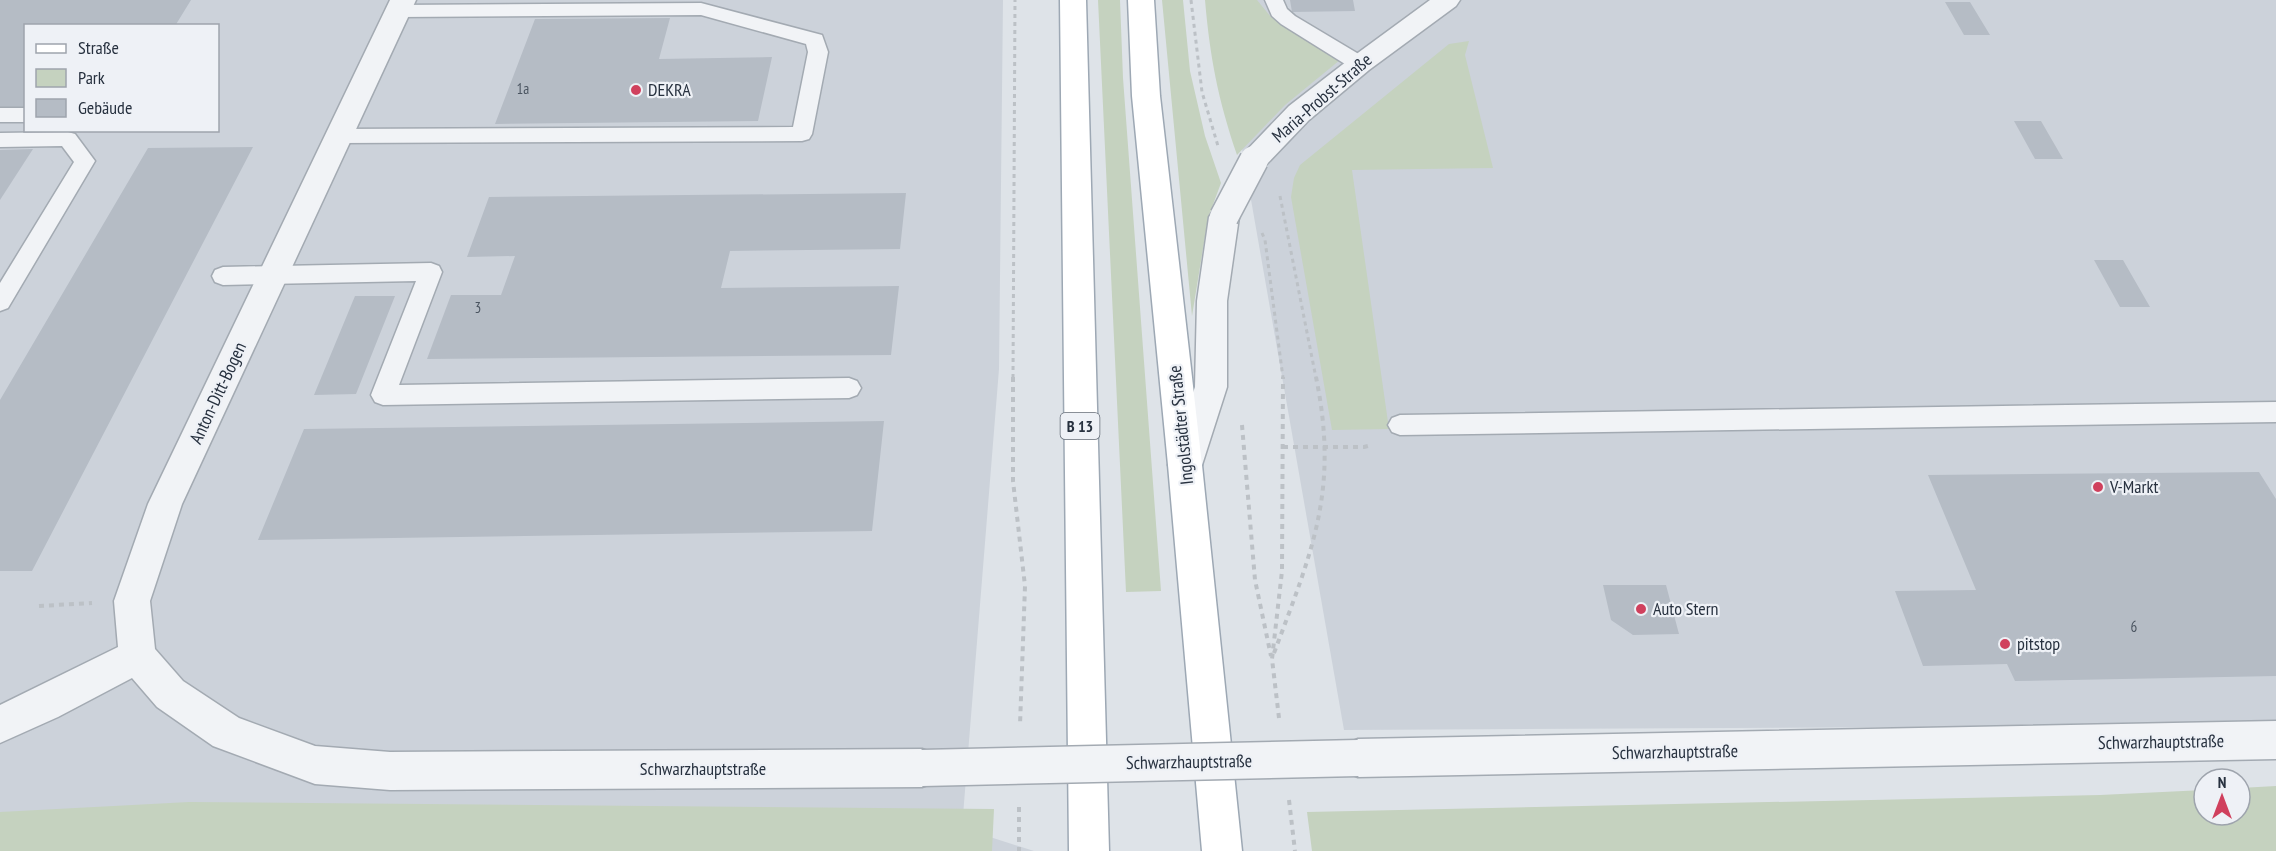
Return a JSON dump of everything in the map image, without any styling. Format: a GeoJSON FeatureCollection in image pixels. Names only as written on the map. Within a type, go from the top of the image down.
{"type":"FeatureCollection","features":[{"type":"Feature","properties":{"kind":"main road","name":"B 13"},"geometry":{"type":"LineString","coordinates":[[1073,0],[1089,851]]}},
{"type":"Feature","properties":{"kind":"main road","name":"Ingolstädter Straße"},"geometry":{"type":"LineString","coordinates":[[1141,0],[1146,96],[1185,465],[1222,851]]}},
{"type":"Feature","properties":{"kind":"street","name":"Maria-Probst-Straße"},"geometry":{"type":"LineString","coordinates":[[1185,465],[1211,387],[1212,301],[1224,217],[1254,159],[1299,113],[1360,64],[1447,0]]}},
{"type":"Feature","properties":{"kind":"street","name":"Anton-Ditt-Bogen"},"geometry":{"type":"LineString","coordinates":[[137,656],[132,601],[165,504],[401,5]]}},
{"type":"Feature","properties":{"kind":"street"},"geometry":{"type":"LineString","coordinates":[[0,724],[45,704],[137,656]]}},
{"type":"Feature","properties":{"kind":"street","name":"Schwarzhauptstraße"},"geometry":{"type":"LineString","coordinates":[[137,656],[170,694],[227,733],[315,765],[390,771],[922,768],[2276,740]]}},
{"type":"Feature","properties":{"kind":"lane"},"geometry":{"type":"LineString","coordinates":[[1274,0],[1279,12],[1288,20],[1360,64]]}},
{"type":"Feature","properties":{"kind":"lane"},"geometry":{"type":"LineString","coordinates":[[340,136],[802,134],[818,52],[815,40],[701,9],[401,5]]}},
{"type":"Feature","properties":{"kind":"lane"},"geometry":{"type":"LineString","coordinates":[[0,115],[24,115]]}},
{"type":"Feature","properties":{"kind":"lane"},"geometry":{"type":"LineString","coordinates":[[0,140],[68,139],[86,161],[0,302]]}},
{"type":"Feature","properties":{"kind":"lane"},"geometry":{"type":"LineString","coordinates":[[223,276],[432,272],[384,395],[849,387]]}},
{"type":"Feature","properties":{"kind":"lane"},"geometry":{"type":"LineString","coordinates":[[1400,425],[2276,412]]}},
{"type":"Feature","properties":{"kind":"path"},"geometry":{"type":"LineString","coordinates":[[1015,0],[1013,480],[1024,586],[1020,732]]}},
{"type":"Feature","properties":{"kind":"path"},"geometry":{"type":"LineString","coordinates":[[1191,0],[1202,92],[1215,138]]}},
{"type":"Feature","properties":{"kind":"path"},"geometry":{"type":"LineString","coordinates":[[1272,659],[1313,546],[1323,499],[1326,448],[1323,411],[1279,191]]}},
{"type":"Feature","properties":{"kind":"path"},"geometry":{"type":"LineString","coordinates":[[1265,240],[1283,365],[1282,571],[1272,659]]}},
{"type":"Feature","properties":{"kind":"path"},"geometry":{"type":"LineString","coordinates":[[1241,413],[1255,580],[1272,659]]}},
{"type":"Feature","properties":{"kind":"path"},"geometry":{"type":"LineString","coordinates":[[1283,447],[1364,447],[1394,439],[1400,425]]}},
{"type":"Feature","properties":{"kind":"path"},"geometry":{"type":"LineString","coordinates":[[39,606],[132,601]]}},
{"type":"Feature","properties":{"kind":"path"},"geometry":{"type":"LineString","coordinates":[[1019,804],[1019,851]]}},
{"type":"Feature","properties":{"kind":"shaded area"},"geometry":{"type":"Polygon","coordinates":[[[0,0],[1003,0],[999,369],[962,828],[1034,851],[0,851],[0,0]]]}},
{"type":"Feature","properties":{"kind":"shaded area"},"geometry":{"type":"Polygon","coordinates":[[[1216,0],[2276,0],[2276,725],[1344,730],[1216,0]]]}},
{"type":"Feature","properties":{"kind":"green space"},"geometry":{"type":"Polygon","coordinates":[[[1098,0],[1120,0],[1123,78],[1161,591],[1126,592],[1098,0]]]}},
{"type":"Feature","properties":{"kind":"green space"},"geometry":{"type":"Polygon","coordinates":[[[1162,0],[1183,0],[1190,71],[1205,136],[1221,183],[1208,218],[1192,316],[1162,0]]]}},
{"type":"Feature","properties":{"kind":"green space"},"geometry":{"type":"Polygon","coordinates":[[[1205,0],[1257,0],[1271,17],[1340,60],[1285,105],[1237,155],[1216,78],[1205,0]]]}},
{"type":"Feature","properties":{"kind":"green space"},"geometry":{"type":"Polygon","coordinates":[[[1469,41],[1465,55],[1493,168],[1352,170],[1389,429],[1332,430],[1291,197],[1294,178],[1300,165],[1449,44],[1469,41]]]}},
{"type":"Feature","properties":{"kind":"green space"},"geometry":{"type":"Polygon","coordinates":[[[2276,786],[2276,851],[1312,851],[1307,812],[2100,795],[2192,791],[2192,827],[2252,827],[2252,787],[2276,786]]]}},
{"type":"Feature","properties":{"kind":"green space"},"geometry":{"type":"Polygon","coordinates":[[[189,802],[994,809],[992,851],[0,851],[0,812],[189,802]]]}},
{"type":"Feature","properties":{"kind":"building"},"geometry":{"type":"Polygon","coordinates":[[[0,0],[191,0],[176,24],[24,24],[24,111],[0,112],[0,0]]]}},
{"type":"Feature","properties":{"kind":"building"},"geometry":{"type":"Polygon","coordinates":[[[1290,0],[1353,0],[1355,11],[1292,12],[1290,0]]]}},
{"type":"Feature","properties":{"kind":"building"},"geometry":{"type":"Polygon","coordinates":[[[1945,2],[1970,2],[1990,35],[1964,35],[1945,2]]]}},
{"type":"Feature","properties":{"kind":"building","name":"DEKRA"},"geometry":{"type":"Polygon","coordinates":[[[670,18],[659,59],[772,57],[758,121],[495,124],[535,19],[670,18]]]}},
{"type":"Feature","properties":{"kind":"building"},"geometry":{"type":"Polygon","coordinates":[[[2014,121],[2041,121],[2063,159],[2035,159],[2014,121]]]}},
{"type":"Feature","properties":{"kind":"building"},"geometry":{"type":"Polygon","coordinates":[[[253,147],[32,571],[0,571],[0,400],[148,148],[253,147]]]}},
{"type":"Feature","properties":{"kind":"building"},"geometry":{"type":"Polygon","coordinates":[[[33,149],[0,200],[0,150],[33,149]]]}},
{"type":"Feature","properties":{"kind":"building"},"geometry":{"type":"Polygon","coordinates":[[[906,193],[900,249],[730,251],[721,288],[899,286],[891,355],[427,359],[451,295],[501,295],[515,256],[467,257],[489,197],[906,193]]]}},
{"type":"Feature","properties":{"kind":"building"},"geometry":{"type":"Polygon","coordinates":[[[2094,260],[2123,260],[2150,307],[2120,307],[2094,260]]]}},
{"type":"Feature","properties":{"kind":"building"},"geometry":{"type":"Polygon","coordinates":[[[355,296],[395,296],[356,394],[314,395],[355,296]]]}},
{"type":"Feature","properties":{"kind":"building"},"geometry":{"type":"Polygon","coordinates":[[[884,421],[872,531],[258,540],[304,429],[884,421]]]}},
{"type":"Feature","properties":{"kind":"building"},"geometry":{"type":"Polygon","coordinates":[[[2259,472],[2276,499],[2276,676],[2015,681],[2007,664],[1923,666],[1895,591],[1976,590],[1928,475],[2259,472]]]}},
{"type":"Feature","properties":{"kind":"building"},"geometry":{"type":"Polygon","coordinates":[[[1603,585],[1666,585],[1679,634],[1633,635],[1611,620],[1603,585]]]}},
{"type":"Feature","properties":{"kind":"place","name":"DEKRA"},"geometry":{"type":"Point","coordinates":[636,90]}},
{"type":"Feature","properties":{"kind":"place","name":"V-Markt"},"geometry":{"type":"Point","coordinates":[2098,487]}},
{"type":"Feature","properties":{"kind":"place","name":"Auto Stern"},"geometry":{"type":"Point","coordinates":[1641,609]}},
{"type":"Feature","properties":{"kind":"place","name":"pitstop"},"geometry":{"type":"Point","coordinates":[2005,644]}}]}
